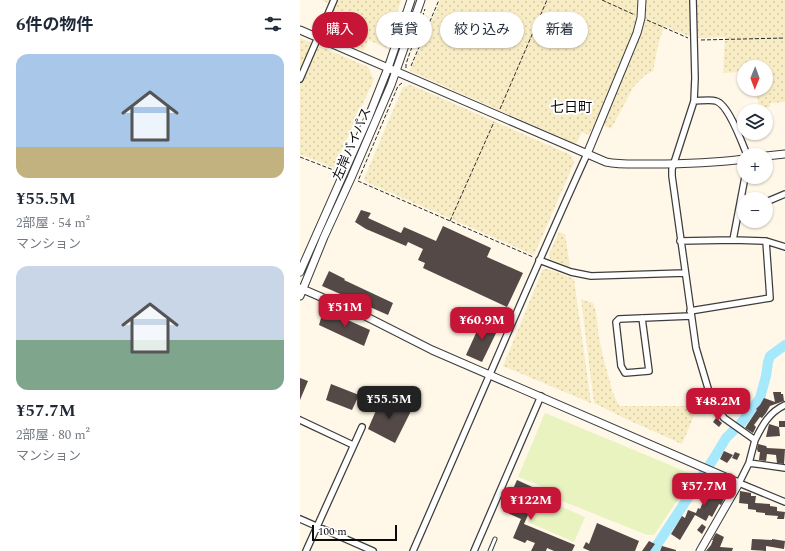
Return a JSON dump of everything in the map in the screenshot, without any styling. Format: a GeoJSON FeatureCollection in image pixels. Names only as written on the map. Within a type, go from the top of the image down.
{"type":"FeatureCollection","features":[{"type":"Feature","properties":{"kind":"street"},"geometry":{"type":"LineString","coordinates":[[329,12],[334,0]]}},
{"type":"Feature","properties":{"kind":"street","name":"左岸バイパス"},"geometry":{"type":"LineString","coordinates":[[300,272],[369,116],[388,68],[411,0]]}},
{"type":"Feature","properties":{"kind":"street","name":"左岸バイパス"},"geometry":{"type":"LineString","coordinates":[[301,291],[370,135],[396,71],[420,0]]}},
{"type":"Feature","properties":{"kind":"street"},"geometry":{"type":"LineString","coordinates":[[413,551],[491,374],[539,260],[587,154],[638,33],[642,0]]}},
{"type":"Feature","properties":{"kind":"street"},"geometry":{"type":"LineString","coordinates":[[693,0],[695,62],[694,101],[674,164],[672,176],[680,241],[699,360],[715,406],[724,418],[755,440]]}},
{"type":"Feature","properties":{"kind":"street"},"geometry":{"type":"LineString","coordinates":[[300,30],[312,36]]}},
{"type":"Feature","properties":{"kind":"street"},"geometry":{"type":"LineString","coordinates":[[300,79],[313,48]]}},
{"type":"Feature","properties":{"kind":"street"},"geometry":{"type":"LineString","coordinates":[[341,48],[587,154],[613,163],[674,164],[737,160]]}},
{"type":"Feature","properties":{"kind":"street"},"geometry":{"type":"LineString","coordinates":[[694,101],[716,101],[723,107],[728,114],[744,148]]}},
{"type":"Feature","properties":{"kind":"street"},"geometry":{"type":"LineString","coordinates":[[773,155],[785,154]]}},
{"type":"Feature","properties":{"kind":"street"},"geometry":{"type":"LineString","coordinates":[[773,199],[785,194]]}},
{"type":"Feature","properties":{"kind":"street"},"geometry":{"type":"LineString","coordinates":[[733,240],[737,221]]}},
{"type":"Feature","properties":{"kind":"street"},"geometry":{"type":"LineString","coordinates":[[680,241],[766,241],[785,247]]}},
{"type":"Feature","properties":{"kind":"street"},"geometry":{"type":"LineString","coordinates":[[642,318],[649,370],[625,373],[621,366],[616,322],[619,319],[691,314],[770,298],[766,241]]}},
{"type":"Feature","properties":{"kind":"street"},"geometry":{"type":"LineString","coordinates":[[539,260],[571,272],[591,276],[685,273]]}},
{"type":"Feature","properties":{"kind":"street"},"geometry":{"type":"LineString","coordinates":[[301,291],[365,316],[432,350],[491,374],[785,502]]}},
{"type":"Feature","properties":{"kind":"street"},"geometry":{"type":"LineString","coordinates":[[474,551],[541,396]]}},
{"type":"Feature","properties":{"kind":"street"},"geometry":{"type":"LineString","coordinates":[[700,551],[749,463],[755,440],[769,416],[785,405]]}},
{"type":"Feature","properties":{"kind":"street"},"geometry":{"type":"LineString","coordinates":[[300,420],[353,445]]}},
{"type":"Feature","properties":{"kind":"street"},"geometry":{"type":"LineString","coordinates":[[306,551],[362,427]]}},
{"type":"Feature","properties":{"kind":"street"},"geometry":{"type":"LineString","coordinates":[[749,463],[785,468]]}},
{"type":"Feature","properties":{"kind":"street"},"geometry":{"type":"LineString","coordinates":[[300,520],[373,551]]}},
{"type":"Feature","properties":{"kind":"lane"},"geometry":{"type":"LineString","coordinates":[[490,551],[495,539]]}},
{"type":"Feature","properties":{"kind":"path"},"geometry":{"type":"LineString","coordinates":[[411,66],[439,0]]}},
{"type":"Feature","properties":{"kind":"path"},"geometry":{"type":"LineString","coordinates":[[406,68],[406,64],[426,6]]}},
{"type":"Feature","properties":{"kind":"path"},"geometry":{"type":"LineString","coordinates":[[402,83],[398,86],[358,181],[539,260]]}},
{"type":"Feature","properties":{"kind":"path"},"geometry":{"type":"LineString","coordinates":[[300,157],[336,171]]}},
{"type":"Feature","properties":{"kind":"shaded area"},"geometry":{"type":"Polygon","coordinates":[[[321,0],[401,0],[397,12],[376,12],[376,43],[369,40],[368,42],[368,12],[332,12],[335,6],[321,0]]]}},
{"type":"Feature","properties":{"kind":"shaded area"},"geometry":{"type":"Polygon","coordinates":[[[438,0],[785,0],[785,102],[758,104],[757,96],[773,96],[773,60],[737,60],[737,72],[723,73],[725,37],[697,38],[664,26],[658,45],[653,71],[645,75],[634,86],[611,129],[596,121],[589,135],[582,132],[576,144],[410,71],[420,48],[432,48],[432,20],[440,1],[438,0]]]}},
{"type":"Feature","properties":{"kind":"shaded area"},"geometry":{"type":"Polygon","coordinates":[[[300,38],[312,43],[312,48],[323,48],[368,67],[374,79],[334,168],[300,154],[300,38]]]}},
{"type":"Feature","properties":{"kind":"shaded area"},"geometry":{"type":"Polygon","coordinates":[[[356,48],[365,48],[363,51],[356,48]]]}},
{"type":"Feature","properties":{"kind":"shaded area"},"geometry":{"type":"Polygon","coordinates":[[[411,85],[571,155],[574,163],[534,255],[366,182],[364,179],[403,87],[411,85]]]}},
{"type":"Feature","properties":{"kind":"shaded area"},"geometry":{"type":"Polygon","coordinates":[[[559,232],[565,234],[570,267],[550,259],[549,254],[559,232]]]}},
{"type":"Feature","properties":{"kind":"shaded area"},"geometry":{"type":"Polygon","coordinates":[[[543,269],[549,269],[574,279],[591,403],[503,366],[543,269]]]}},
{"type":"Feature","properties":{"kind":"shaded area"},"geometry":{"type":"Polygon","coordinates":[[[581,299],[593,303],[596,312],[603,357],[613,393],[619,406],[698,406],[682,444],[594,403],[581,299]]]}},
{"type":"Feature","properties":{"kind":"green space"},"geometry":{"type":"Polygon","coordinates":[[[545,413],[694,475],[654,535],[647,535],[542,493],[544,487],[518,477],[545,413]]]}},
{"type":"Feature","properties":{"kind":"green space"},"geometry":{"type":"Polygon","coordinates":[[[539,497],[585,517],[574,542],[528,522],[539,497]]]}},
{"type":"Feature","properties":{"kind":"building"},"geometry":{"type":"Polygon","coordinates":[[[361,210],[371,213],[368,218],[401,233],[404,227],[436,241],[443,226],[491,248],[487,257],[523,273],[507,307],[423,268],[425,263],[418,260],[423,249],[408,242],[406,246],[366,229],[355,222],[361,210]]]}},
{"type":"Feature","properties":{"kind":"building"},"geometry":{"type":"Polygon","coordinates":[[[329,271],[345,279],[344,280],[393,303],[388,315],[322,286],[329,271]]]}},
{"type":"Feature","properties":{"kind":"building"},"geometry":{"type":"Polygon","coordinates":[[[323,311],[370,330],[364,346],[319,325],[323,311]]]}},
{"type":"Feature","properties":{"kind":"building"},"geometry":{"type":"Polygon","coordinates":[[[482,320],[499,327],[482,362],[466,355],[482,320]]]}},
{"type":"Feature","properties":{"kind":"building"},"geometry":{"type":"Polygon","coordinates":[[[300,378],[308,381],[300,400],[300,378]]]}},
{"type":"Feature","properties":{"kind":"building"},"geometry":{"type":"Polygon","coordinates":[[[331,384],[359,395],[352,410],[326,400],[331,384]]]}},
{"type":"Feature","properties":{"kind":"building"},"geometry":{"type":"Polygon","coordinates":[[[773,392],[781,392],[781,394],[783,394],[784,401],[770,406],[762,418],[760,417],[754,425],[756,427],[753,433],[745,428],[764,398],[775,402],[773,392]]]}},
{"type":"Feature","properties":{"kind":"building"},"geometry":{"type":"Polygon","coordinates":[[[381,399],[411,411],[395,443],[368,429],[381,399]]]}},
{"type":"Feature","properties":{"kind":"building"},"geometry":{"type":"Polygon","coordinates":[[[716,418],[722,423],[719,427],[713,422],[716,418]]]}},
{"type":"Feature","properties":{"kind":"building"},"geometry":{"type":"Polygon","coordinates":[[[779,421],[785,421],[785,427],[779,427],[779,421]]]}},
{"type":"Feature","properties":{"kind":"building"},"geometry":{"type":"Polygon","coordinates":[[[769,424],[779,427],[780,436],[766,437],[769,424]]]}},
{"type":"Feature","properties":{"kind":"building"},"geometry":{"type":"Polygon","coordinates":[[[758,444],[766,446],[767,448],[785,449],[784,464],[777,463],[776,455],[767,454],[766,461],[759,460],[760,452],[758,452],[757,449],[758,444]]]}},
{"type":"Feature","properties":{"kind":"building"},"geometry":{"type":"Polygon","coordinates":[[[724,451],[733,455],[727,463],[720,459],[724,451]]]}},
{"type":"Feature","properties":{"kind":"building"},"geometry":{"type":"Polygon","coordinates":[[[735,452],[740,454],[737,460],[732,458],[735,452]]]}},
{"type":"Feature","properties":{"kind":"building"},"geometry":{"type":"Polygon","coordinates":[[[714,479],[731,485],[721,505],[719,504],[712,517],[709,515],[706,521],[695,515],[680,540],[671,534],[682,516],[685,518],[688,510],[696,513],[698,508],[700,509],[704,500],[698,497],[702,489],[712,494],[716,485],[712,484],[714,479]]]}},
{"type":"Feature","properties":{"kind":"building"},"geometry":{"type":"Polygon","coordinates":[[[517,480],[539,490],[524,524],[575,545],[572,551],[554,551],[547,548],[546,551],[531,551],[535,543],[527,540],[525,543],[513,538],[521,519],[503,511],[517,480]]]}},
{"type":"Feature","properties":{"kind":"building"},"geometry":{"type":"Polygon","coordinates":[[[740,491],[751,493],[751,496],[756,496],[755,503],[770,504],[770,506],[777,507],[777,511],[785,512],[784,519],[777,519],[778,516],[765,515],[765,513],[748,509],[748,504],[739,503],[740,491]]]}},
{"type":"Feature","properties":{"kind":"building"},"geometry":{"type":"Polygon","coordinates":[[[597,523],[639,541],[635,551],[590,551],[583,548],[586,542],[589,544],[597,523]]]}},
{"type":"Feature","properties":{"kind":"building"},"geometry":{"type":"Polygon","coordinates":[[[702,524],[706,527],[702,534],[697,530],[702,524]]]}},
{"type":"Feature","properties":{"kind":"building"},"geometry":{"type":"Polygon","coordinates":[[[716,533],[724,537],[720,547],[733,548],[732,551],[706,551],[711,545],[716,533]]]}},
{"type":"Feature","properties":{"kind":"building"},"geometry":{"type":"Polygon","coordinates":[[[752,539],[772,539],[785,541],[784,549],[766,546],[766,551],[751,550],[752,539]]]}},
{"type":"Feature","properties":{"kind":"building"},"geometry":{"type":"Polygon","coordinates":[[[649,541],[655,544],[650,551],[642,551],[649,541]]]}},
{"type":"Feature","properties":{"kind":"building"},"geometry":{"type":"Polygon","coordinates":[[[662,546],[676,550],[676,551],[660,551],[662,546]]]}},
{"type":"Feature","properties":{"kind":"waterway"},"geometry":{"type":"LineString","coordinates":[[653,551],[726,438],[742,422],[760,398],[770,356],[785,345]]}},
{"type":"Feature","properties":{"kind":"district","name":"七日町"},"geometry":{"type":"Point","coordinates":[571,107]}}]}
